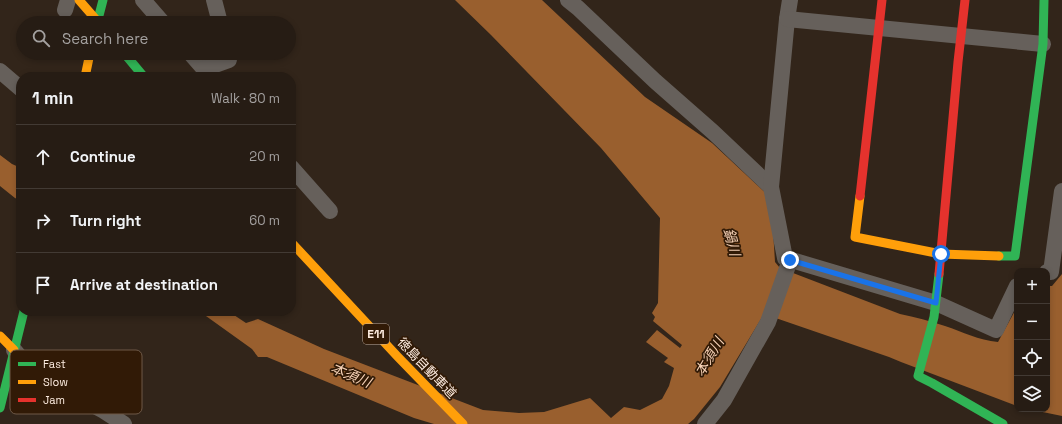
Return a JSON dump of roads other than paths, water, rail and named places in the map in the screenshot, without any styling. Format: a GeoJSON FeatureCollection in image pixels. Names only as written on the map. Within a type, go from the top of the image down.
{"type":"FeatureCollection","features":[{"type":"Feature","properties":{"kind":"main road"},"geometry":{"type":"LineString","coordinates":[[79,0],[92,16]]}},
{"type":"Feature","properties":{"kind":"main road"},"geometry":{"type":"LineString","coordinates":[[100,16],[103,0]]}},
{"type":"Feature","properties":{"kind":"main road"},"geometry":{"type":"LineString","coordinates":[[882,0],[855,237],[941,254],[1014,256],[1043,44],[1044,0]]}},
{"type":"Feature","properties":{"kind":"main road"},"geometry":{"type":"LineString","coordinates":[[965,0],[935,310],[918,376],[1003,424]]}},
{"type":"Feature","properties":{"kind":"main road"},"geometry":{"type":"LineString","coordinates":[[86,72],[89,60]]}},
{"type":"Feature","properties":{"kind":"main road"},"geometry":{"type":"LineString","coordinates":[[130,60],[140,72]]}},
{"type":"Feature","properties":{"kind":"main road","name":"徳島自動車道"},"geometry":{"type":"LineString","coordinates":[[296,247],[398,357],[463,424]]}},
{"type":"Feature","properties":{"kind":"main road"},"geometry":{"type":"LineString","coordinates":[[14,350],[23,316]]}},
{"type":"Feature","properties":{"kind":"main road"},"geometry":{"type":"LineString","coordinates":[[0,336],[14,350]]}},
{"type":"Feature","properties":{"kind":"main road"},"geometry":{"type":"LineString","coordinates":[[0,408],[10,367]]}},
{"type":"Feature","properties":{"kind":"street"},"geometry":{"type":"LineString","coordinates":[[143,0],[157,16]]}},
{"type":"Feature","properties":{"kind":"street"},"geometry":{"type":"LineString","coordinates":[[214,0],[218,16]]}},
{"type":"Feature","properties":{"kind":"street"},"geometry":{"type":"LineString","coordinates":[[568,0],[772,187]]}},
{"type":"Feature","properties":{"kind":"street"},"geometry":{"type":"LineString","coordinates":[[790,0],[772,187],[785,258],[789,263],[996,330],[1014,292]]}},
{"type":"Feature","properties":{"kind":"street"},"geometry":{"type":"LineString","coordinates":[[787,19],[1043,44]]}},
{"type":"Feature","properties":{"kind":"street"},"geometry":{"type":"LineString","coordinates":[[196,60],[207,72]]}},
{"type":"Feature","properties":{"kind":"street"},"geometry":{"type":"LineString","coordinates":[[210,72],[229,60]]}},
{"type":"Feature","properties":{"kind":"street"},"geometry":{"type":"LineString","coordinates":[[0,71],[16,85]]}},
{"type":"Feature","properties":{"kind":"street"},"geometry":{"type":"LineString","coordinates":[[296,173],[330,211]]}},
{"type":"Feature","properties":{"kind":"street"},"geometry":{"type":"LineString","coordinates":[[1050,272],[1062,191]]}},
{"type":"Feature","properties":{"kind":"street"},"geometry":{"type":"LineString","coordinates":[[705,424],[724,400],[768,322],[789,263]]}},
{"type":"Feature","properties":{"kind":"street"},"geometry":{"type":"LineString","coordinates":[[109,414],[124,424]]}},
{"type":"Feature","properties":{"kind":"water"},"geometry":{"type":"Polygon","coordinates":[[[455,0],[542,0],[645,97],[712,143],[771,198],[775,262],[780,268],[900,314],[934,322],[977,338],[991,341],[998,342],[1014,313],[1014,405],[889,357],[764,314],[720,387],[694,419],[688,424],[434,424],[414,418],[267,357],[258,357],[252,349],[206,316],[236,316],[246,323],[258,319],[324,349],[483,410],[519,413],[544,412],[590,398],[611,418],[624,407],[640,410],[662,399],[669,386],[674,368],[664,362],[668,358],[646,342],[657,330],[680,348],[682,345],[653,321],[655,317],[652,313],[658,303],[660,218],[601,148],[455,0]]]}},
{"type":"Feature","properties":{"kind":"water"},"geometry":{"type":"Polygon","coordinates":[[[0,155],[16,166],[16,198],[0,186],[0,155]]]}},
{"type":"Feature","properties":{"kind":"water"},"geometry":{"type":"Polygon","coordinates":[[[1062,274],[1062,416],[1043,412],[1050,412],[1050,286],[1052,286],[1062,274]]]}},
{"type":"Feature","properties":{"kind":"water label","name":"鍋川"},"geometry":{"type":"Point","coordinates":[732,242]}},
{"type":"Feature","properties":{"kind":"water label","name":"本須川"},"geometry":{"type":"Point","coordinates":[709,357]}},
{"type":"Feature","properties":{"kind":"water label","name":"本須川"},"geometry":{"type":"Point","coordinates":[351,375]}}]}
